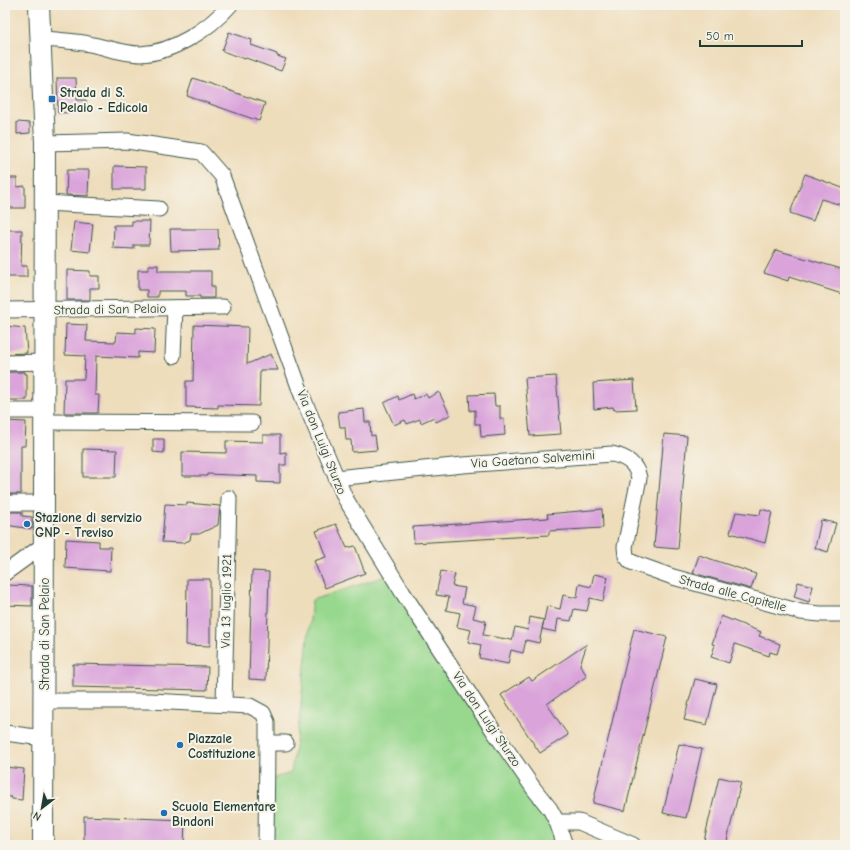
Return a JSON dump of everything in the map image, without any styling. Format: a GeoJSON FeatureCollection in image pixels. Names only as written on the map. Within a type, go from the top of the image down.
{"type":"FeatureCollection","features":[{"type":"Feature","properties":{"kind":"main road","name":"Strada di San Pelaio"},"geometry":{"type":"LineString","coordinates":[[39,5],[45,143],[43,845]]}},
{"type":"Feature","properties":{"kind":"street"},"geometry":{"type":"LineString","coordinates":[[40,39],[83,43],[139,54],[160,52],[194,34],[222,14],[230,5]]}},
{"type":"Feature","properties":{"kind":"street","name":"Via don Luigi Sturzo"},"geometry":{"type":"LineString","coordinates":[[45,143],[127,141],[201,152],[222,176],[303,398],[345,498],[403,593],[493,730],[550,810],[557,822],[565,845]]}},
{"type":"Feature","properties":{"kind":"street"},"geometry":{"type":"LineString","coordinates":[[44,203],[159,209]]}},
{"type":"Feature","properties":{"kind":"street","name":"Strada di San Pelaio"},"geometry":{"type":"LineString","coordinates":[[5,310],[223,307]]}},
{"type":"Feature","properties":{"kind":"street","name":"Strada di San Pelaio"},"geometry":{"type":"LineString","coordinates":[[173,356],[175,308]]}},
{"type":"Feature","properties":{"kind":"street"},"geometry":{"type":"LineString","coordinates":[[5,363],[45,362]]}},
{"type":"Feature","properties":{"kind":"street"},"geometry":{"type":"LineString","coordinates":[[5,411],[45,417],[252,423]]}},
{"type":"Feature","properties":{"kind":"street","name":"Via Gaetano Salvemini"},"geometry":{"type":"LineString","coordinates":[[336,478],[463,464],[612,454],[624,456],[637,469],[639,478],[625,547],[626,556]]}},
{"type":"Feature","properties":{"kind":"street","name":"Via 13 luglio 1921"},"geometry":{"type":"LineString","coordinates":[[224,704],[229,498]]}},
{"type":"Feature","properties":{"kind":"street"},"geometry":{"type":"LineString","coordinates":[[5,503],[45,503]]}},
{"type":"Feature","properties":{"kind":"street"},"geometry":{"type":"LineString","coordinates":[[5,573],[45,544]]}},
{"type":"Feature","properties":{"kind":"street","name":"Strada alle Capitelle"},"geometry":{"type":"LineString","coordinates":[[626,556],[631,562],[673,577],[801,612],[845,614]]}},
{"type":"Feature","properties":{"kind":"street"},"geometry":{"type":"LineString","coordinates":[[44,701],[224,704],[250,706],[264,712],[267,722],[266,845]]}},
{"type":"Feature","properties":{"kind":"street"},"geometry":{"type":"LineString","coordinates":[[5,733],[43,738]]}},
{"type":"Feature","properties":{"kind":"street"},"geometry":{"type":"LineString","coordinates":[[267,743],[286,743]]}},
{"type":"Feature","properties":{"kind":"street"},"geometry":{"type":"LineString","coordinates":[[557,822],[579,822],[633,845]]}},
{"type":"Feature","properties":{"kind":"green space"},"geometry":{"type":"Polygon","coordinates":[[[392,574],[534,789],[562,845],[266,845],[268,780],[291,773],[299,723],[312,600],[392,574]]]}},
{"type":"Feature","properties":{"kind":"building"},"geometry":{"type":"Polygon","coordinates":[[[229,32],[252,40],[251,45],[277,54],[277,56],[286,59],[281,71],[222,51],[229,32]]]}},
{"type":"Feature","properties":{"kind":"building"},"geometry":{"type":"Polygon","coordinates":[[[57,78],[76,78],[77,100],[86,100],[87,112],[58,113],[57,78]]]}},
{"type":"Feature","properties":{"kind":"building"},"geometry":{"type":"Polygon","coordinates":[[[193,78],[265,103],[259,121],[187,96],[193,78]]]}},
{"type":"Feature","properties":{"kind":"building"},"geometry":{"type":"Polygon","coordinates":[[[17,122],[30,123],[30,133],[17,134],[17,122]]]}},
{"type":"Feature","properties":{"kind":"building"},"geometry":{"type":"Polygon","coordinates":[[[114,166],[146,167],[146,189],[114,189],[114,166]]]}},
{"type":"Feature","properties":{"kind":"building"},"geometry":{"type":"Polygon","coordinates":[[[67,170],[89,170],[88,196],[66,195],[67,170]]]}},
{"type":"Feature","properties":{"kind":"building"},"geometry":{"type":"Polygon","coordinates":[[[805,174],[845,189],[845,206],[821,199],[813,221],[790,213],[805,174]]]}},
{"type":"Feature","properties":{"kind":"building"},"geometry":{"type":"Polygon","coordinates":[[[5,178],[17,178],[17,187],[25,186],[25,208],[5,208],[5,178]]]}},
{"type":"Feature","properties":{"kind":"building"},"geometry":{"type":"Polygon","coordinates":[[[132,221],[150,221],[149,245],[134,245],[134,249],[113,248],[114,225],[132,225],[132,221]]]}},
{"type":"Feature","properties":{"kind":"building"},"geometry":{"type":"Polygon","coordinates":[[[74,222],[93,224],[90,252],[71,250],[74,222]]]}},
{"type":"Feature","properties":{"kind":"building"},"geometry":{"type":"Polygon","coordinates":[[[170,229],[218,229],[219,250],[171,251],[170,229]]]}},
{"type":"Feature","properties":{"kind":"building"},"geometry":{"type":"Polygon","coordinates":[[[5,230],[22,230],[21,266],[27,266],[27,277],[5,277],[5,230]]]}},
{"type":"Feature","properties":{"kind":"building"},"geometry":{"type":"Polygon","coordinates":[[[776,250],[845,270],[845,295],[789,277],[788,281],[764,273],[776,250]]]}},
{"type":"Feature","properties":{"kind":"building"},"geometry":{"type":"Polygon","coordinates":[[[148,265],[158,265],[158,271],[211,271],[211,286],[214,286],[214,298],[186,296],[186,291],[158,291],[158,297],[147,297],[147,290],[138,290],[138,270],[148,270],[148,265]]]}},
{"type":"Feature","properties":{"kind":"building"},"geometry":{"type":"Polygon","coordinates":[[[67,270],[90,271],[90,276],[99,276],[99,288],[90,288],[90,300],[67,300],[67,270]]]}},
{"type":"Feature","properties":{"kind":"building"},"geometry":{"type":"Polygon","coordinates":[[[66,324],[87,325],[86,341],[116,342],[117,332],[136,333],[136,328],[155,329],[154,353],[138,352],[138,358],[96,356],[95,395],[99,395],[98,413],[64,413],[65,379],[84,379],[85,356],[65,355],[66,324]]]}},
{"type":"Feature","properties":{"kind":"building"},"geometry":{"type":"Polygon","coordinates":[[[194,325],[248,327],[247,364],[271,354],[278,370],[260,370],[259,406],[218,405],[218,408],[186,407],[186,381],[193,381],[194,325]]]}},
{"type":"Feature","properties":{"kind":"building"},"geometry":{"type":"Polygon","coordinates":[[[6,326],[25,328],[27,353],[5,354],[6,326]]]}},
{"type":"Feature","properties":{"kind":"building"},"geometry":{"type":"Polygon","coordinates":[[[5,372],[25,372],[25,374],[27,374],[27,400],[5,400],[5,372]]]}},
{"type":"Feature","properties":{"kind":"building"},"geometry":{"type":"Polygon","coordinates":[[[556,376],[561,434],[530,436],[525,378],[556,376]]]}},
{"type":"Feature","properties":{"kind":"building"},"geometry":{"type":"Polygon","coordinates":[[[634,380],[636,409],[614,410],[613,407],[594,409],[593,383],[634,380]]]}},
{"type":"Feature","properties":{"kind":"building"},"geometry":{"type":"Polygon","coordinates":[[[439,392],[450,415],[436,422],[434,417],[421,423],[420,419],[407,424],[405,420],[394,425],[384,403],[398,396],[399,400],[412,394],[414,399],[426,394],[428,398],[439,392]]]}},
{"type":"Feature","properties":{"kind":"building"},"geometry":{"type":"Polygon","coordinates":[[[494,394],[495,406],[500,406],[500,419],[504,419],[505,435],[481,437],[480,424],[475,424],[475,410],[470,411],[469,395],[494,394]]]}},
{"type":"Feature","properties":{"kind":"building"},"geometry":{"type":"Polygon","coordinates":[[[364,409],[365,422],[370,422],[371,436],[375,435],[377,450],[352,452],[351,440],[346,440],[345,427],[340,427],[338,412],[364,409]]]}},
{"type":"Feature","properties":{"kind":"building"},"geometry":{"type":"Polygon","coordinates":[[[5,421],[26,422],[25,446],[21,446],[21,494],[5,494],[5,421]]]}},
{"type":"Feature","properties":{"kind":"building"},"geometry":{"type":"Polygon","coordinates":[[[664,434],[687,436],[678,549],[654,547],[664,434]]]}},
{"type":"Feature","properties":{"kind":"building"},"geometry":{"type":"Polygon","coordinates":[[[263,435],[280,435],[280,453],[286,452],[286,465],[280,465],[280,483],[257,482],[257,476],[207,474],[207,476],[182,476],[182,452],[226,453],[226,441],[263,442],[263,435]]]}},
{"type":"Feature","properties":{"kind":"building"},"geometry":{"type":"Polygon","coordinates":[[[153,439],[164,439],[164,453],[153,452],[153,439]]]}},
{"type":"Feature","properties":{"kind":"building"},"geometry":{"type":"Polygon","coordinates":[[[83,449],[117,450],[116,477],[83,477],[83,449]]]}},
{"type":"Feature","properties":{"kind":"building"},"geometry":{"type":"Polygon","coordinates":[[[187,503],[220,506],[218,525],[199,534],[191,534],[190,540],[183,543],[162,542],[165,504],[187,505],[187,503]]]}},
{"type":"Feature","properties":{"kind":"building"},"geometry":{"type":"Polygon","coordinates":[[[602,509],[603,528],[549,531],[549,535],[414,543],[413,527],[548,518],[547,514],[602,509]]]}},
{"type":"Feature","properties":{"kind":"building"},"geometry":{"type":"Polygon","coordinates":[[[761,509],[772,512],[765,543],[730,533],[736,512],[760,515],[761,509]]]}},
{"type":"Feature","properties":{"kind":"building"},"geometry":{"type":"Polygon","coordinates":[[[5,512],[22,512],[22,516],[32,517],[32,529],[5,525],[5,512]]]}},
{"type":"Feature","properties":{"kind":"building"},"geometry":{"type":"Polygon","coordinates":[[[821,520],[836,523],[828,552],[815,548],[821,520]]]}},
{"type":"Feature","properties":{"kind":"building"},"geometry":{"type":"Polygon","coordinates":[[[336,524],[347,548],[355,546],[365,573],[325,588],[314,561],[326,557],[316,531],[336,524]]]}},
{"type":"Feature","properties":{"kind":"building"},"geometry":{"type":"Polygon","coordinates":[[[66,539],[99,541],[99,547],[111,547],[110,571],[65,568],[66,539]]]}},
{"type":"Feature","properties":{"kind":"building"},"geometry":{"type":"Polygon","coordinates":[[[699,555],[756,574],[751,589],[693,573],[699,555]]]}},
{"type":"Feature","properties":{"kind":"building"},"geometry":{"type":"Polygon","coordinates":[[[252,571],[269,572],[266,680],[249,679],[252,571]]]}},
{"type":"Feature","properties":{"kind":"building"},"geometry":{"type":"Polygon","coordinates":[[[441,571],[455,574],[452,586],[465,588],[462,603],[476,606],[473,618],[486,621],[483,635],[512,640],[515,627],[528,630],[530,617],[544,620],[539,643],[526,640],[523,653],[511,650],[508,664],[479,658],[481,645],[468,642],[471,630],[457,627],[460,613],[446,610],[449,597],[436,595],[441,571]]]}},
{"type":"Feature","properties":{"kind":"building"},"geometry":{"type":"Polygon","coordinates":[[[594,574],[608,577],[603,601],[590,598],[587,611],[574,609],[571,621],[558,619],[556,632],[542,629],[547,606],[560,609],[563,595],[577,598],[579,584],[591,587],[594,574]]]}},
{"type":"Feature","properties":{"kind":"building"},"geometry":{"type":"Polygon","coordinates":[[[187,579],[210,579],[210,646],[186,645],[187,579]]]}},
{"type":"Feature","properties":{"kind":"building"},"geometry":{"type":"Polygon","coordinates":[[[798,582],[813,586],[809,602],[794,597],[798,582]]]}},
{"type":"Feature","properties":{"kind":"building"},"geometry":{"type":"Polygon","coordinates":[[[6,585],[32,586],[32,606],[5,605],[6,585]]]}},
{"type":"Feature","properties":{"kind":"building"},"geometry":{"type":"Polygon","coordinates":[[[721,616],[761,632],[759,636],[780,644],[777,654],[770,652],[769,656],[735,644],[729,663],[711,657],[715,645],[712,644],[721,616]]]}},
{"type":"Feature","properties":{"kind":"building"},"geometry":{"type":"Polygon","coordinates":[[[634,629],[667,637],[625,811],[593,803],[634,629]]]}},
{"type":"Feature","properties":{"kind":"building"},"geometry":{"type":"Polygon","coordinates":[[[587,644],[580,665],[587,676],[547,704],[568,735],[540,753],[501,695],[529,677],[532,681],[587,644]]]}},
{"type":"Feature","properties":{"kind":"building"},"geometry":{"type":"Polygon","coordinates":[[[73,664],[208,667],[207,690],[73,687],[73,664]]]}},
{"type":"Feature","properties":{"kind":"building"},"geometry":{"type":"Polygon","coordinates":[[[695,679],[717,684],[707,725],[684,720],[695,679]]]}},
{"type":"Feature","properties":{"kind":"building"},"geometry":{"type":"Polygon","coordinates":[[[679,744],[702,749],[686,818],[663,813],[679,744]]]}},
{"type":"Feature","properties":{"kind":"building"},"geometry":{"type":"Polygon","coordinates":[[[5,767],[24,769],[22,800],[12,799],[11,797],[5,796],[5,767]]]}},
{"type":"Feature","properties":{"kind":"building"},"geometry":{"type":"Polygon","coordinates":[[[719,777],[741,782],[726,845],[703,845],[719,777]]]}},
{"type":"Feature","properties":{"kind":"building","name":"Scuola Elementare Bindoni"},"geometry":{"type":"Polygon","coordinates":[[[84,816],[185,820],[184,845],[84,845],[84,816]]]}},
{"type":"Feature","properties":{"kind":"place","name":"Strada di S. Pelaio - Edicola"},"geometry":{"type":"Point","coordinates":[52,99]}},
{"type":"Feature","properties":{"kind":"place","name":"Stazione di servizio GNP - Treviso"},"geometry":{"type":"Point","coordinates":[27,524]}},
{"type":"Feature","properties":{"kind":"place","name":"Piazzale Costituzione"},"geometry":{"type":"Point","coordinates":[180,745]}},
{"type":"Feature","properties":{"kind":"place","name":"Scuola Elementare Bindoni"},"geometry":{"type":"Point","coordinates":[164,813]}}]}
